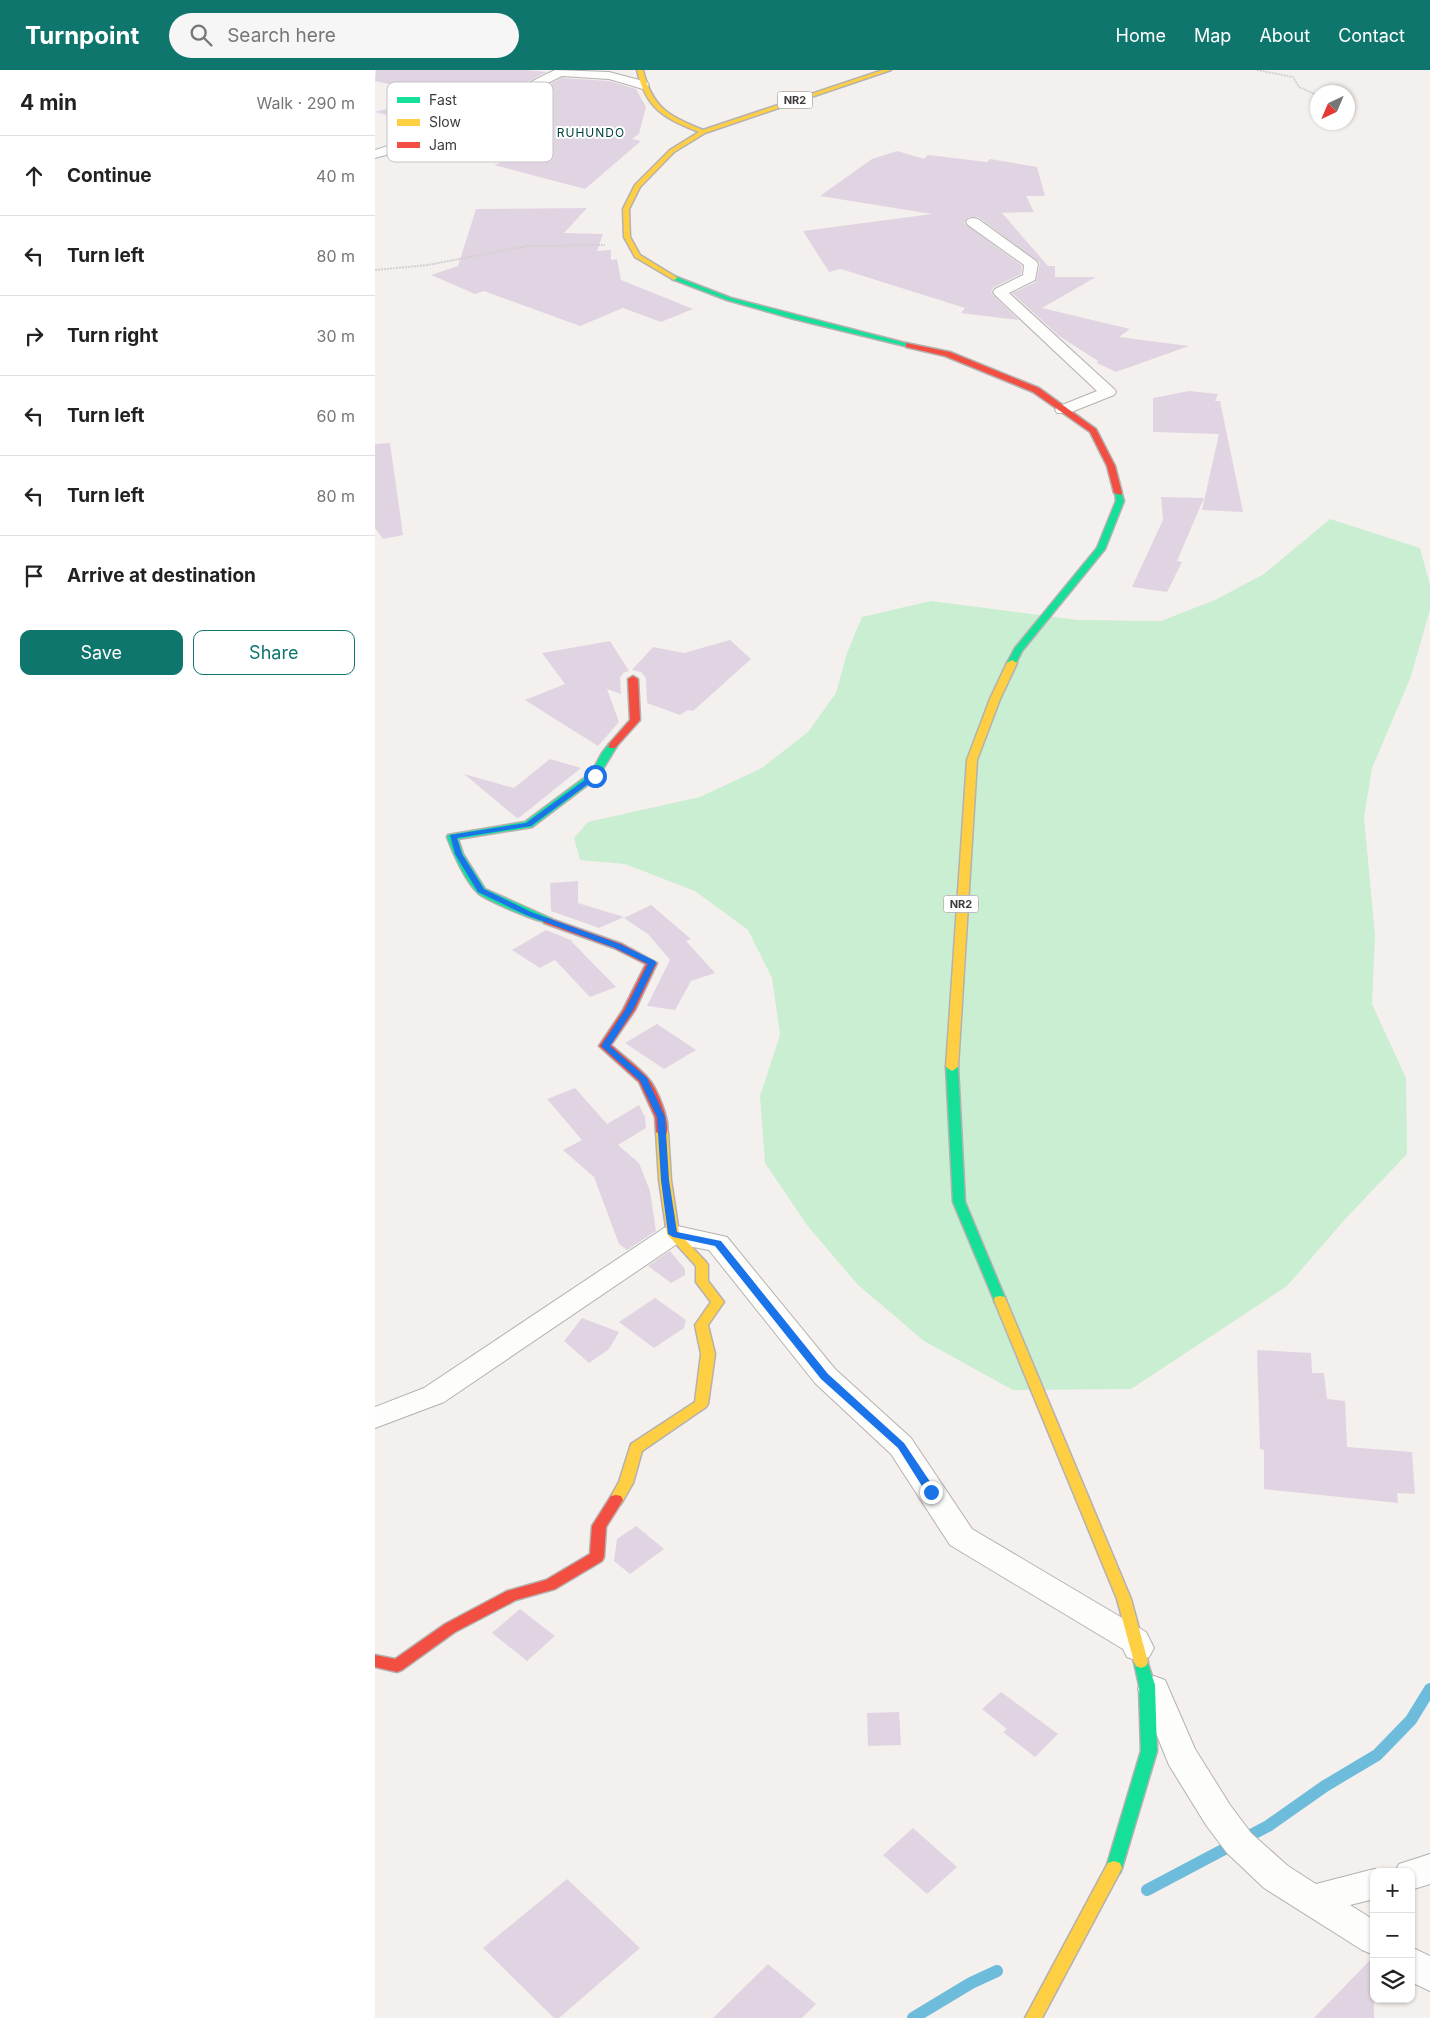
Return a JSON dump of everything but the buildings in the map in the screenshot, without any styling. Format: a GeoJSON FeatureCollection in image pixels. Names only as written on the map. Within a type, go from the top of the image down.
{"type":"FeatureCollection","features":[{"type":"Feature","properties":{"kind":"main road"},"geometry":{"type":"LineString","coordinates":[[640,70],[645,93],[660,114],[703,132]]}},
{"type":"Feature","properties":{"kind":"main road","name":"NR2"},"geometry":{"type":"LineString","coordinates":[[888,70],[703,132],[672,150],[637,186],[626,209],[627,237],[637,256],[681,282],[729,299],[797,318],[947,354],[1036,390],[1093,431],[1111,466],[1120,501],[1101,549],[1018,650],[995,699],[972,760],[951,1056],[959,1202],[1124,1599],[1147,1685],[1149,1751],[1113,1871],[1033,2018]]}},
{"type":"Feature","properties":{"kind":"main road"},"geometry":{"type":"LineString","coordinates":[[375,1660],[397,1666],[450,1628],[512,1595],[549,1585],[597,1557],[599,1526],[626,1483],[636,1448],[701,1404],[709,1354],[701,1325],[718,1302],[702,1282],[702,1265],[673,1234],[665,1180],[661,1117],[644,1080],[605,1046],[629,1010],[652,963],[618,946],[529,914],[481,891],[458,854],[452,836],[528,825],[595,776],[605,755],[635,720],[633,679]]}},
{"type":"Feature","properties":{"kind":"street"},"geometry":{"type":"LineString","coordinates":[[539,82],[562,71],[609,76],[643,85]]}},
{"type":"Feature","properties":{"kind":"street"},"geometry":{"type":"LineString","coordinates":[[375,154],[387,150]]}},
{"type":"Feature","properties":{"kind":"street"},"geometry":{"type":"LineString","coordinates":[[973,222],[1031,264],[1030,277],[1000,292],[1108,392],[1063,410]]}},
{"type":"Feature","properties":{"kind":"street"},"geometry":{"type":"LineString","coordinates":[[375,1418],[434,1395],[673,1234],[718,1243],[825,1376],[901,1446],[961,1537],[1135,1641],[1181,1755],[1218,1815],[1239,1843],[1276,1877],[1370,1937]]}},
{"type":"Feature","properties":{"kind":"street"},"geometry":{"type":"LineString","coordinates":[[1415,1873],[1430,1869]]}},
{"type":"Feature","properties":{"kind":"street"},"geometry":{"type":"LineString","coordinates":[[1311,1900],[1370,1885]]}},
{"type":"Feature","properties":{"kind":"street"},"geometry":{"type":"LineString","coordinates":[[1415,1966],[1430,1975]]}},
{"type":"Feature","properties":{"kind":"path"},"geometry":{"type":"LineString","coordinates":[[1257,70],[1293,77],[1295,84],[1310,93]]}},
{"type":"Feature","properties":{"kind":"path"},"geometry":{"type":"LineString","coordinates":[[375,270],[389,270],[461,259],[517,248],[560,245],[631,245]]}},
{"type":"Feature","properties":{"kind":"green space"},"geometry":{"type":"Polygon","coordinates":[[[1330,519],[1420,548],[1430,585],[1430,610],[1410,679],[1372,768],[1364,817],[1375,936],[1372,1004],[1406,1078],[1407,1154],[1348,1216],[1287,1286],[1131,1389],[1013,1390],[924,1341],[858,1285],[807,1225],[765,1163],[760,1096],[780,1035],[772,978],[748,930],[695,891],[625,864],[580,860],[574,838],[588,822],[700,797],[762,768],[808,732],[836,693],[847,653],[862,617],[931,601],[1078,620],[1161,621],[1215,600],[1264,574],[1330,519]]]}},
{"type":"Feature","properties":{"kind":"waterway"},"geometry":{"type":"LineString","coordinates":[[1147,1890],[1268,1826],[1325,1786],[1377,1755],[1411,1720],[1430,1689]]}},
{"type":"Feature","properties":{"kind":"waterway"},"geometry":{"type":"LineString","coordinates":[[913,2018],[971,1983],[997,1971]]}},
{"type":"Feature","properties":{"kind":"traffic: fast"},"geometry":{"type":"LineString","coordinates":[[674,278],[729,299],[796,318],[909,345]]}},
{"type":"Feature","properties":{"kind":"traffic: fast"},"geometry":{"type":"LineString","coordinates":[[1012,663],[1018,650],[1101,549],[1120,501],[1118,493]]}},
{"type":"Feature","properties":{"kind":"traffic: fast"},"geometry":{"type":"LineString","coordinates":[[548,921],[481,891],[458,854],[452,837],[528,825],[595,775],[612,746]]}},
{"type":"Feature","properties":{"kind":"traffic: fast"},"geometry":{"type":"LineString","coordinates":[[952,1067],[959,1202],[1000,1300]]}},
{"type":"Feature","properties":{"kind":"traffic: fast"},"geometry":{"type":"LineString","coordinates":[[1114,1868],[1149,1751],[1147,1685],[1141,1662]]}},
{"type":"Feature","properties":{"kind":"traffic: slow"},"geometry":{"type":"LineString","coordinates":[[640,70],[648,95],[661,111],[679,122],[703,132]]}},
{"type":"Feature","properties":{"kind":"traffic: slow"},"geometry":{"type":"LineString","coordinates":[[674,278],[637,256],[627,237],[626,209],[637,186],[672,151],[703,132],[888,70]]}},
{"type":"Feature","properties":{"kind":"traffic: slow"},"geometry":{"type":"LineString","coordinates":[[952,1067],[972,760],[995,699],[1012,663]]}},
{"type":"Feature","properties":{"kind":"traffic: slow"},"geometry":{"type":"LineString","coordinates":[[616,1500],[626,1483],[636,1448],[701,1404],[708,1354],[701,1325],[718,1302],[702,1282],[702,1265],[673,1234],[665,1180],[662,1132]]}},
{"type":"Feature","properties":{"kind":"traffic: slow"},"geometry":{"type":"LineString","coordinates":[[1000,1300],[1124,1599],[1141,1662]]}},
{"type":"Feature","properties":{"kind":"traffic: slow"},"geometry":{"type":"LineString","coordinates":[[1033,2018],[1114,1868]]}},
{"type":"Feature","properties":{"kind":"traffic: jam"},"geometry":{"type":"LineString","coordinates":[[909,345],[947,354],[1036,390],[1093,431],[1111,466],[1118,493]]}},
{"type":"Feature","properties":{"kind":"traffic: jam"},"geometry":{"type":"LineString","coordinates":[[612,746],[635,720],[633,679]]}},
{"type":"Feature","properties":{"kind":"traffic: jam"},"geometry":{"type":"LineString","coordinates":[[548,921],[618,946],[652,963],[629,1010],[605,1046],[644,1080],[661,1117],[662,1132]]}},
{"type":"Feature","properties":{"kind":"traffic: jam"},"geometry":{"type":"LineString","coordinates":[[375,1661],[397,1666],[450,1628],[512,1595],[550,1585],[597,1557],[599,1526],[616,1500]]}},
{"type":"Feature","properties":{"kind":"district","name":"RUHUNDO"},"geometry":{"type":"Point","coordinates":[591,133]}},
{"type":"Feature","properties":{"kind":"route"},"geometry":{"type":"LineString","coordinates":[[595,776],[528,825],[452,836],[458,854],[481,891],[529,914],[618,946],[652,963],[629,1010],[605,1046],[644,1080],[661,1117],[665,1180],[673,1234],[718,1243],[825,1376],[901,1446],[931,1492]]}}]}
